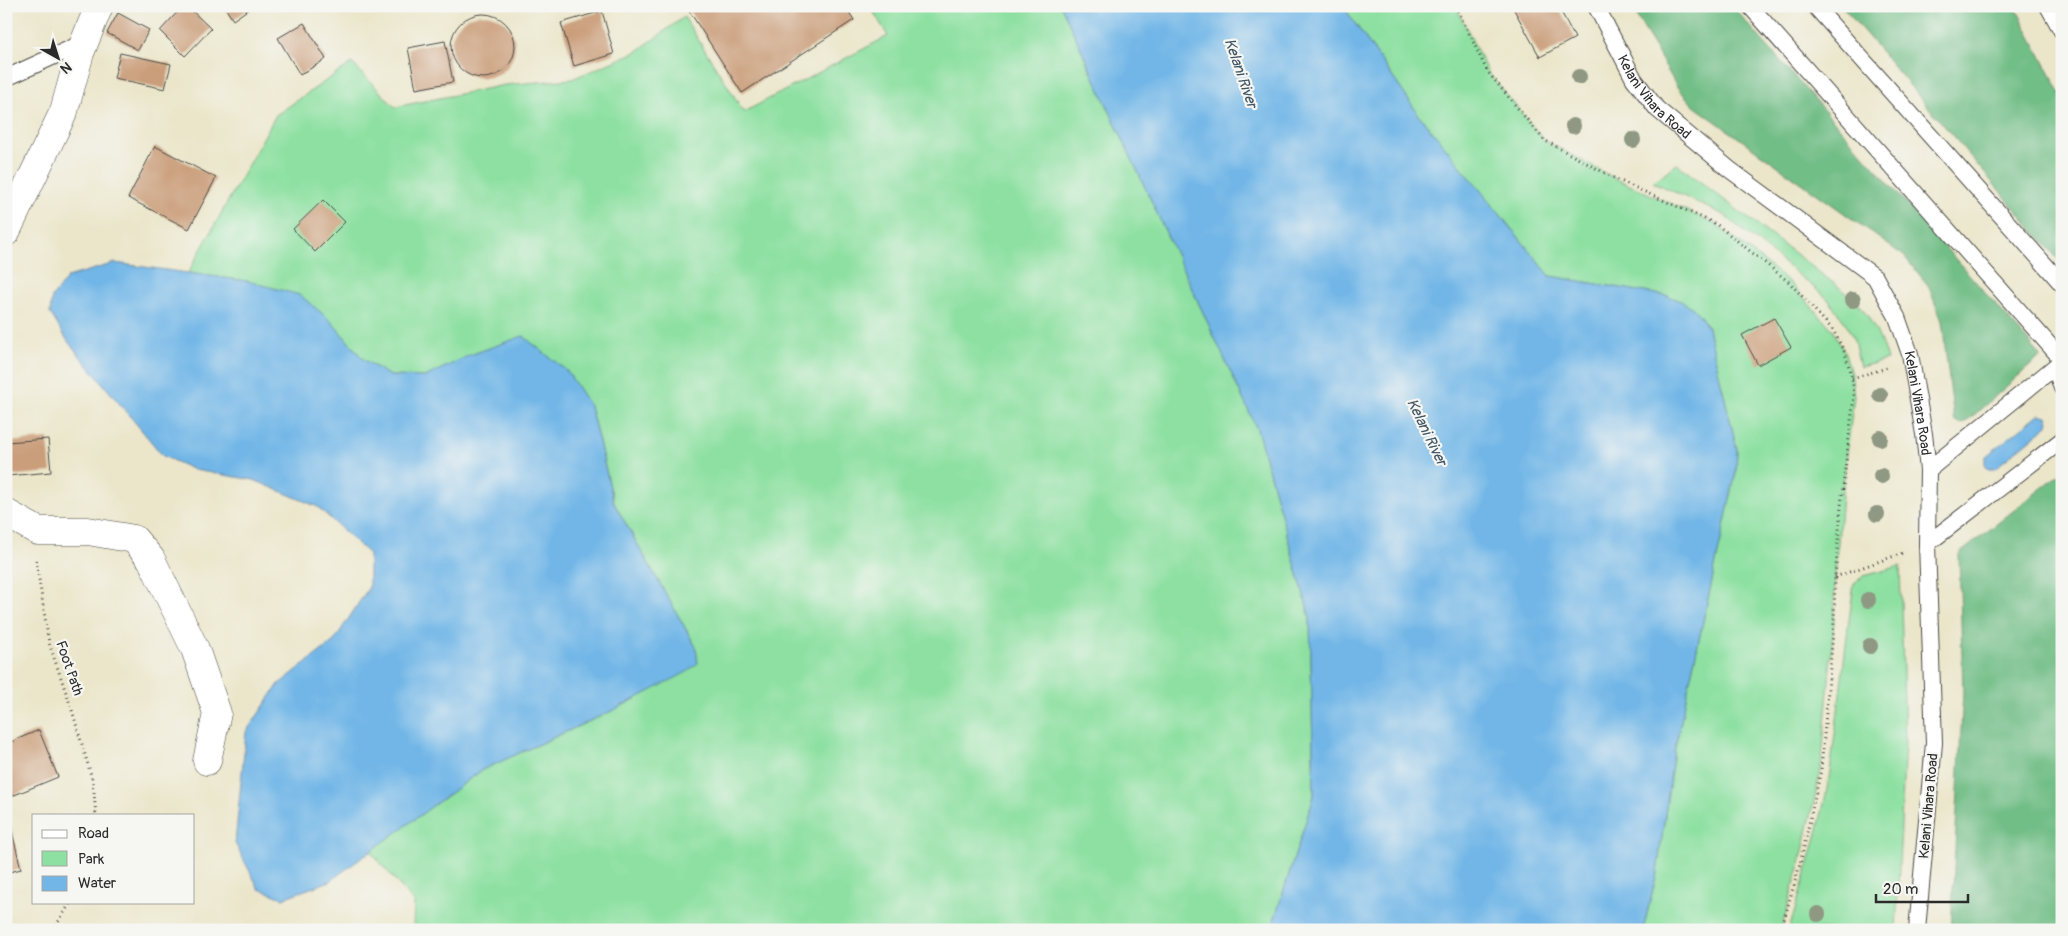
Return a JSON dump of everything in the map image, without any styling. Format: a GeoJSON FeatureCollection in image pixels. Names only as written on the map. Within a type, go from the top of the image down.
{"type":"FeatureCollection","features":[{"type":"Feature","properties":{"kind":"street"},"geometry":{"type":"LineString","coordinates":[[6,232],[64,111],[98,6]]}},
{"type":"Feature","properties":{"kind":"street"},"geometry":{"type":"LineString","coordinates":[[6,513],[38,531],[88,530],[134,539],[151,559],[195,649],[217,713],[207,761]]}},
{"type":"Feature","properties":{"kind":"lane","name":"Kelani Vihara Road"},"geometry":{"type":"LineString","coordinates":[[1596,6],[1634,79],[1657,109],[1729,169],[1875,276],[1897,318],[1910,354],[1924,434],[1928,470],[1927,544],[1934,743],[1917,930]]}},
{"type":"Feature","properties":{"kind":"lane"},"geometry":{"type":"LineString","coordinates":[[1750,6],[2059,357],[2058,376],[2062,388]]}},
{"type":"Feature","properties":{"kind":"lane"},"geometry":{"type":"LineString","coordinates":[[1815,6],[2062,284]]}},
{"type":"Feature","properties":{"kind":"lane"},"geometry":{"type":"LineString","coordinates":[[2048,6],[2062,31]]}},
{"type":"Feature","properties":{"kind":"lane"},"geometry":{"type":"LineString","coordinates":[[6,78],[85,42]]}},
{"type":"Feature","properties":{"kind":"lane"},"geometry":{"type":"LineString","coordinates":[[1928,470],[2059,357]]}},
{"type":"Feature","properties":{"kind":"lane"},"geometry":{"type":"LineString","coordinates":[[1927,544],[2062,440]]}},
{"type":"Feature","properties":{"kind":"path"},"geometry":{"type":"LineString","coordinates":[[1456,6],[1487,71],[1544,140],[1614,178],[1716,224],[1789,282],[1833,330],[1845,353],[1852,378],[1854,396],[1842,495],[1835,577],[1834,622],[1821,770],[1800,864],[1781,930]]}},
{"type":"Feature","properties":{"kind":"path"},"geometry":{"type":"LineString","coordinates":[[1852,378],[1910,362]]}},
{"type":"Feature","properties":{"kind":"path","name":"Foot Path"},"geometry":{"type":"LineString","coordinates":[[31,527],[49,643],[72,710],[93,782],[96,814]]}},
{"type":"Feature","properties":{"kind":"path"},"geometry":{"type":"LineString","coordinates":[[1835,577],[1927,544]]}},
{"type":"Feature","properties":{"kind":"path"},"geometry":{"type":"LineString","coordinates":[[53,930],[70,904]]}},
{"type":"Feature","properties":{"kind":"green space"},"geometry":{"type":"Polygon","coordinates":[[[870,6],[1061,6],[1257,429],[1310,617],[1314,796],[1271,930],[413,930],[414,902],[370,851],[482,770],[614,710],[696,647],[614,503],[590,406],[524,336],[470,355],[425,377],[390,376],[363,359],[330,320],[247,281],[188,273],[276,115],[352,63],[395,107],[505,85],[572,79],[636,52],[684,17],[744,112],[888,36],[870,6]]]}},
{"type":"Feature","properties":{"kind":"green space"},"geometry":{"type":"Polygon","coordinates":[[[1343,6],[1456,6],[1487,71],[1544,140],[1614,178],[1716,224],[1789,282],[1833,330],[1845,353],[1852,378],[1854,396],[1842,495],[1835,577],[1834,622],[1821,770],[1800,864],[1781,930],[1643,930],[1657,873],[1673,757],[1736,472],[1737,449],[1708,328],[1692,307],[1668,296],[1550,276],[1419,115],[1343,6]]]}},
{"type":"Feature","properties":{"kind":"green space"},"geometry":{"type":"Polygon","coordinates":[[[1631,6],[1732,6],[2041,356],[1966,422],[1959,423],[1954,420],[1942,321],[1928,285],[1904,256],[1694,106],[1677,87],[1631,6]]]}},
{"type":"Feature","properties":{"kind":"green space"},"geometry":{"type":"Polygon","coordinates":[[[1842,6],[2015,6],[2062,96],[2062,264],[1842,6]]]}},
{"type":"Feature","properties":{"kind":"green space"},"geometry":{"type":"Polygon","coordinates":[[[1677,164],[1857,301],[1875,329],[1887,360],[1860,367],[1854,340],[1846,324],[1827,298],[1724,215],[1653,182],[1677,164]]]}},
{"type":"Feature","properties":{"kind":"green space"},"geometry":{"type":"Polygon","coordinates":[[[2062,472],[2062,930],[1951,930],[1963,691],[1959,554],[2062,472]]]}},
{"type":"Feature","properties":{"kind":"green space"},"geometry":{"type":"Polygon","coordinates":[[[1900,566],[1905,741],[1896,930],[1789,930],[1827,791],[1854,583],[1864,576],[1900,566]]]}},
{"type":"Feature","properties":{"kind":"water","name":"Kelani River"},"geometry":{"type":"Polygon","coordinates":[[[1061,6],[1343,6],[1419,115],[1550,276],[1668,296],[1692,308],[1704,321],[1708,328],[1737,449],[1736,472],[1673,757],[1657,873],[1643,930],[1271,930],[1314,796],[1310,617],[1257,429],[1061,6]]]}},
{"type":"Feature","properties":{"kind":"water"},"geometry":{"type":"Polygon","coordinates":[[[115,263],[247,281],[300,295],[330,320],[363,359],[390,376],[425,377],[470,355],[523,336],[567,371],[590,406],[614,503],[696,647],[698,663],[687,672],[614,710],[482,770],[330,881],[283,898],[259,889],[235,843],[246,732],[279,684],[334,641],[369,587],[369,554],[318,507],[254,480],[194,470],[163,456],[69,343],[50,313],[52,297],[68,277],[115,263]]]}},
{"type":"Feature","properties":{"kind":"water"},"geometry":{"type":"Polygon","coordinates":[[[2039,414],[2047,416],[2048,425],[1994,469],[1985,467],[1985,457],[2039,414]]]}},
{"type":"Feature","properties":{"kind":"building"},"geometry":{"type":"Polygon","coordinates":[[[183,6],[187,6],[211,29],[185,56],[160,31],[183,6]]]}},
{"type":"Feature","properties":{"kind":"building"},"geometry":{"type":"Polygon","coordinates":[[[224,6],[253,6],[233,20],[224,6]]]}},
{"type":"Feature","properties":{"kind":"building"},"geometry":{"type":"Polygon","coordinates":[[[686,6],[845,6],[854,20],[742,93],[686,6]]]}},
{"type":"Feature","properties":{"kind":"building"},"geometry":{"type":"Polygon","coordinates":[[[1512,6],[1558,6],[1575,38],[1540,57],[1512,6]]]}},
{"type":"Feature","properties":{"kind":"building"},"geometry":{"type":"Polygon","coordinates":[[[602,11],[614,54],[574,66],[561,23],[602,11]]]}},
{"type":"Feature","properties":{"kind":"building"},"geometry":{"type":"Polygon","coordinates":[[[118,13],[149,30],[138,50],[107,33],[118,13]]]}},
{"type":"Feature","properties":{"kind":"building"},"geometry":{"type":"Polygon","coordinates":[[[483,14],[501,20],[509,28],[515,46],[509,64],[501,72],[483,78],[465,72],[457,64],[451,46],[457,28],[465,20],[483,14]]]}},
{"type":"Feature","properties":{"kind":"building"},"geometry":{"type":"Polygon","coordinates":[[[304,23],[326,59],[300,75],[278,38],[304,23]]]}},
{"type":"Feature","properties":{"kind":"building"},"geometry":{"type":"Polygon","coordinates":[[[445,41],[453,82],[416,89],[408,48],[445,41]]]}},
{"type":"Feature","properties":{"kind":"building"},"geometry":{"type":"Polygon","coordinates":[[[120,53],[171,64],[165,89],[114,78],[120,53]]]}},
{"type":"Feature","properties":{"kind":"building"},"geometry":{"type":"Polygon","coordinates":[[[155,146],[216,178],[189,229],[128,198],[155,146]]]}},
{"type":"Feature","properties":{"kind":"building"},"geometry":{"type":"Polygon","coordinates":[[[323,200],[345,222],[315,252],[293,229],[323,200]]]}},
{"type":"Feature","properties":{"kind":"building"},"geometry":{"type":"Polygon","coordinates":[[[1774,318],[1791,347],[1758,365],[1742,335],[1774,318]]]}},
{"type":"Feature","properties":{"kind":"building"},"geometry":{"type":"Polygon","coordinates":[[[48,439],[51,472],[7,476],[6,442],[48,439]]]}},
{"type":"Feature","properties":{"kind":"building"},"geometry":{"type":"Polygon","coordinates":[[[39,730],[58,777],[12,796],[6,783],[6,744],[39,730]]]}},
{"type":"Feature","properties":{"kind":"building"},"geometry":{"type":"Polygon","coordinates":[[[10,823],[21,869],[6,873],[6,824],[10,823]]]}}]}
